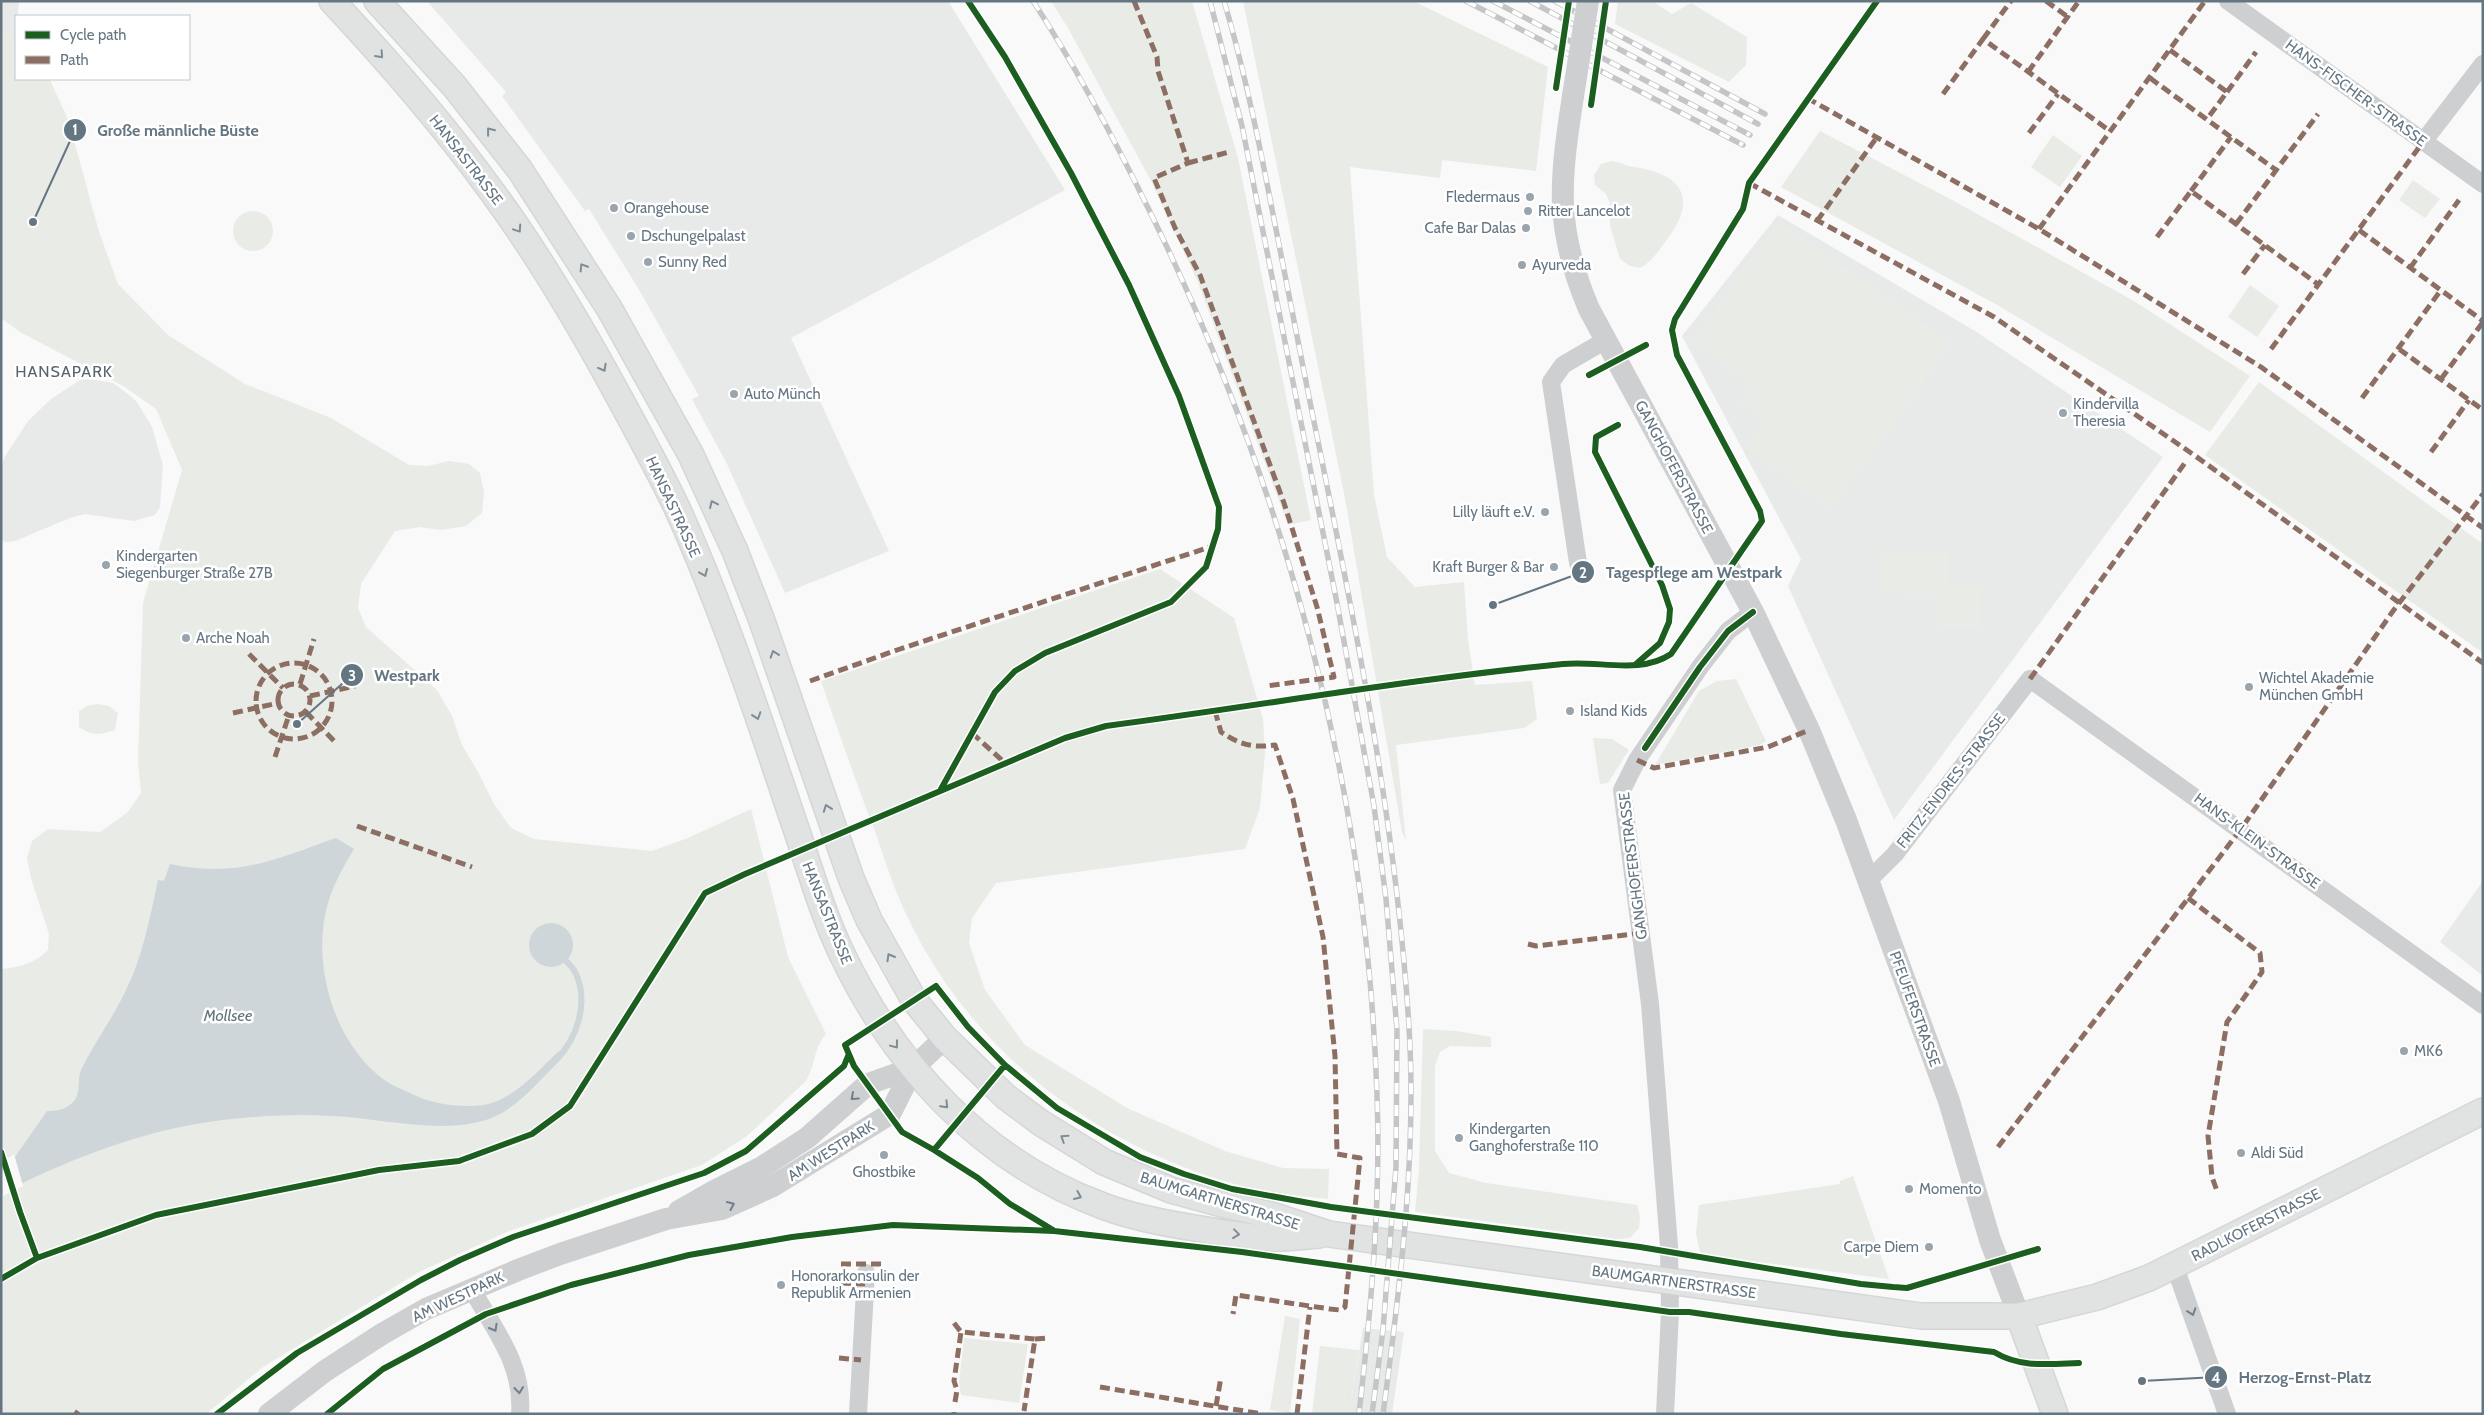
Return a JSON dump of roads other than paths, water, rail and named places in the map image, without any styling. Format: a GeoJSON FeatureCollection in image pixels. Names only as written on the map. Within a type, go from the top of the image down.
{"type":"FeatureCollection","features":[{"type":"Feature","properties":{"kind":"main road","name":"HANSASTRASSE"},"geometry":{"type":"LineString","coordinates":[[332,1],[392,68],[491,189],[549,275],[609,378],[677,508],[730,637],[811,878],[837,943],[878,1022],[913,1068]]}},
{"type":"Feature","properties":{"kind":"main road"},"geometry":{"type":"LineString","coordinates":[[377,1],[455,87],[520,170],[610,308],[691,455],[735,551],[762,621],[851,878],[869,920],[914,1000],[945,1038]]}},
{"type":"Feature","properties":{"kind":"main road","name":"BAUMGARTNERSTRASSE"},"geometry":{"type":"LineString","coordinates":[[945,1038],[1006,1097],[1057,1134],[1104,1162],[1172,1190],[1272,1215],[1329,1234],[1921,1316],[2019,1316]]}},
{"type":"Feature","properties":{"kind":"main road","name":"BAUMGARTNERSTRASSE"},"geometry":{"type":"LineString","coordinates":[[913,1068],[960,1120],[986,1141],[1052,1184],[1104,1207],[1158,1222],[1269,1238],[1329,1234]]}},
{"type":"Feature","properties":{"kind":"main road","name":"RADLKOFERSTRASSE"},"geometry":{"type":"LineString","coordinates":[[2019,1316],[2096,1297],[2175,1267],[2483,1111]]}},
{"type":"Feature","properties":{"kind":"main road","name":"PFEUFERSTRASSE"},"geometry":{"type":"LineString","coordinates":[[2019,1316],[2055,1414]]}},
{"type":"Feature","properties":{"kind":"street","name":"GANGHOFERSTRASSE"},"geometry":{"type":"LineString","coordinates":[[1588,1],[1563,161],[1562,212],[1576,278],[1606,340],[1753,612],[1728,631],[1700,667],[1624,781],[1622,790],[1650,1004],[1669,1246],[1670,1282],[1664,1414]]}},
{"type":"Feature","properties":{"kind":"street","name":"HANS-FISCHER-STRASSE"},"geometry":{"type":"LineString","coordinates":[[2228,1],[2483,184]]}},
{"type":"Feature","properties":{"kind":"street"},"geometry":{"type":"LineString","coordinates":[[2424,142],[2483,64]]}},
{"type":"Feature","properties":{"kind":"street"},"geometry":{"type":"LineString","coordinates":[[1578,563],[1551,382],[1563,365],[1606,340]]}},
{"type":"Feature","properties":{"kind":"street","name":"PFEUFERSTRASSE"},"geometry":{"type":"LineString","coordinates":[[1753,612],[1810,730],[1869,880],[1949,1101],[1990,1240],[2019,1316]]}},
{"type":"Feature","properties":{"kind":"street","name":"FRITZ-ENDRES-STRASSE"},"geometry":{"type":"LineString","coordinates":[[1869,880],[1895,854],[2030,679]]}},
{"type":"Feature","properties":{"kind":"street","name":"HANS-KLEIN-STRASSE"},"geometry":{"type":"LineString","coordinates":[[2030,679],[2483,1005]]}},
{"type":"Feature","properties":{"kind":"street","name":"AM WESTPARK"},"geometry":{"type":"LineString","coordinates":[[270,1414],[325,1371],[382,1334],[426,1309],[560,1254],[666,1219],[722,1209],[773,1186],[890,1114],[913,1068],[945,1038]]}},
{"type":"Feature","properties":{"kind":"street","name":"AM WESTPARK"},"geometry":{"type":"LineString","coordinates":[[666,1219],[714,1191],[762,1167],[807,1138],[868,1084],[913,1068]]}},
{"type":"Feature","properties":{"kind":"street"},"geometry":{"type":"LineString","coordinates":[[2175,1267],[2227,1414]]}},
{"type":"Feature","properties":{"kind":"street"},"geometry":{"type":"LineString","coordinates":[[858,1414],[866,1273]]}},
{"type":"Feature","properties":{"kind":"street"},"geometry":{"type":"LineString","coordinates":[[472,1289],[516,1367],[520,1390],[520,1414]]}},
{"type":"Feature","properties":{"kind":"water","name":"Mollsee"},"geometry":{"type":"Polygon","coordinates":[[[336,838],[354,849],[341,871],[328,903],[323,933],[322,955],[325,978],[339,1022],[363,1061],[379,1076],[421,1098],[442,1104],[477,1106],[506,1097],[530,1079],[559,1051],[563,1057],[519,1101],[502,1113],[484,1121],[463,1125],[441,1126],[322,1115],[299,1115],[253,1117],[210,1122],[179,1127],[118,1144],[58,1167],[1,1194],[1,1166],[15,1157],[47,1111],[62,1109],[69,1106],[75,1100],[81,1070],[132,977],[145,936],[158,880],[164,881],[170,864],[194,868],[236,868],[274,860],[336,838]]]}},
{"type":"Feature","properties":{"kind":"water"},"geometry":{"type":"Polygon","coordinates":[[[547,923],[555,923],[567,929],[573,945],[567,961],[555,967],[547,967],[535,961],[529,949],[529,941],[535,929],[547,923]]]}},
{"type":"Feature","properties":{"kind":"waterway"},"geometry":{"type":"LineString","coordinates":[[556,1060],[570,1042],[579,1020],[581,1008],[580,985],[576,974],[561,956]]}},
{"type":"Feature","properties":{"kind":"railway"},"geometry":{"type":"LineString","coordinates":[[1033,1],[1066,53],[1110,134],[1152,216],[1200,320],[1242,426],[1279,534],[1311,644],[1337,755],[1356,867],[1370,981],[1377,1095],[1378,1175],[1374,1255],[1359,1414]]}},
{"type":"Feature","properties":{"kind":"railway"},"geometry":{"type":"LineString","coordinates":[[1210,1],[1242,126],[1337,603],[1374,806],[1386,899],[1397,1030],[1396,1167],[1383,1330],[1372,1414]]}},
{"type":"Feature","properties":{"kind":"railway"},"geometry":{"type":"LineString","coordinates":[[1224,1],[1256,128],[1356,635],[1383,791],[1403,948],[1411,1075],[1409,1172],[1401,1269],[1383,1414]]}},
{"type":"Feature","properties":{"kind":"railway"},"geometry":{"type":"LineString","coordinates":[[1466,1],[1743,145]]}},
{"type":"Feature","properties":{"kind":"railway"},"geometry":{"type":"LineString","coordinates":[[1493,1],[1750,135]]}},
{"type":"Feature","properties":{"kind":"railway"},"geometry":{"type":"LineString","coordinates":[[1530,1],[1758,124]]}},
{"type":"Feature","properties":{"kind":"railway"},"geometry":{"type":"LineString","coordinates":[[1555,1],[1765,114]]}},
{"type":"Feature","properties":{"kind":"place","name":"Fledermaus"},"geometry":{"type":"Point","coordinates":[1530,197]}},
{"type":"Feature","properties":{"kind":"place","name":"Orangehouse"},"geometry":{"type":"Point","coordinates":[614,208]}},
{"type":"Feature","properties":{"kind":"place","name":"Ritter Lancelot"},"geometry":{"type":"Point","coordinates":[1528,211]}},
{"type":"Feature","properties":{"kind":"place","name":"Große männliche Büste"},"geometry":{"type":"Point","coordinates":[33,222]}},
{"type":"Feature","properties":{"kind":"place","name":"Cafe Bar Dalas"},"geometry":{"type":"Point","coordinates":[1526,228]}},
{"type":"Feature","properties":{"kind":"place","name":"Dschungelpalast"},"geometry":{"type":"Point","coordinates":[631,236]}},
{"type":"Feature","properties":{"kind":"place","name":"Sunny Red"},"geometry":{"type":"Point","coordinates":[648,262]}},
{"type":"Feature","properties":{"kind":"place","name":"Ayurveda"},"geometry":{"type":"Point","coordinates":[1522,265]}},
{"type":"Feature","properties":{"kind":"place","name":"Auto Münch"},"geometry":{"type":"Point","coordinates":[734,394]}},
{"type":"Feature","properties":{"kind":"place","name":"Kindervilla Theresia"},"geometry":{"type":"Point","coordinates":[2063,413]}},
{"type":"Feature","properties":{"kind":"place","name":"Lilly läuft e.V."},"geometry":{"type":"Point","coordinates":[1545,512]}},
{"type":"Feature","properties":{"kind":"place","name":"Kindergarten Siegenburger Straße 27B"},"geometry":{"type":"Point","coordinates":[106,565]}},
{"type":"Feature","properties":{"kind":"place","name":"Kraft Burger & Bar"},"geometry":{"type":"Point","coordinates":[1554,567]}},
{"type":"Feature","properties":{"kind":"place","name":"Tagespflege am Westpark"},"geometry":{"type":"Point","coordinates":[1493,605]}},
{"type":"Feature","properties":{"kind":"place","name":"Arche Noah"},"geometry":{"type":"Point","coordinates":[186,638]}},
{"type":"Feature","properties":{"kind":"place","name":"Wichtel Akademie München GmbH"},"geometry":{"type":"Point","coordinates":[2249,687]}},
{"type":"Feature","properties":{"kind":"place","name":"Island Kids"},"geometry":{"type":"Point","coordinates":[1570,711]}},
{"type":"Feature","properties":{"kind":"place","name":"Westpark"},"geometry":{"type":"Point","coordinates":[297,724]}},
{"type":"Feature","properties":{"kind":"place","name":"MK6"},"geometry":{"type":"Point","coordinates":[2404,1051]}},
{"type":"Feature","properties":{"kind":"place","name":"Kindergarten Ganghoferstraße 110"},"geometry":{"type":"Point","coordinates":[1459,1138]}},
{"type":"Feature","properties":{"kind":"place","name":"Aldi Süd"},"geometry":{"type":"Point","coordinates":[2241,1153]}},
{"type":"Feature","properties":{"kind":"place","name":"Ghostbike"},"geometry":{"type":"Point","coordinates":[884,1155]}},
{"type":"Feature","properties":{"kind":"place","name":"Momento"},"geometry":{"type":"Point","coordinates":[1909,1189]}},
{"type":"Feature","properties":{"kind":"place","name":"Carpe Diem"},"geometry":{"type":"Point","coordinates":[1929,1247]}},
{"type":"Feature","properties":{"kind":"place","name":"Honorarkonsulin der Republik Armenien"},"geometry":{"type":"Point","coordinates":[781,1285]}},
{"type":"Feature","properties":{"kind":"place","name":"Herzog-Ernst-Platz"},"geometry":{"type":"Point","coordinates":[2142,1381]}},
{"type":"Feature","properties":{"kind":"district","name":"HANSAPARK"},"geometry":{"type":"Point","coordinates":[64,371]}}]}
